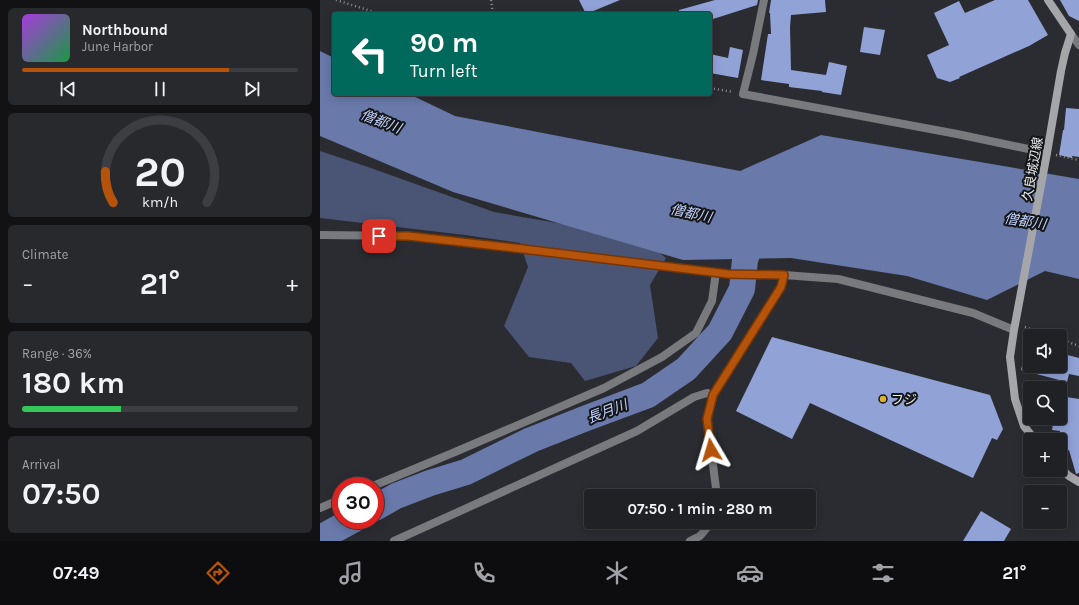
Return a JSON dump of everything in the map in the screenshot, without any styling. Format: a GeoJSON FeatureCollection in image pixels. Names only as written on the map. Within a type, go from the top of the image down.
{"type":"FeatureCollection","features":[{"type":"Feature","properties":{"kind":"main road"},"geometry":{"type":"LineString","coordinates":[[1048,0],[1075,34]]}},
{"type":"Feature","properties":{"kind":"main road","name":"久良城辺線"},"geometry":{"type":"LineString","coordinates":[[1030,433],[1024,426],[1015,399],[1010,357],[1061,71],[1065,53],[1075,34]]}},
{"type":"Feature","properties":{"kind":"main road"},"geometry":{"type":"LineString","coordinates":[[1067,474],[1079,482]]}},
{"type":"Feature","properties":{"kind":"street"},"geometry":{"type":"LineString","coordinates":[[764,0],[755,46],[743,94],[1047,153]]}},
{"type":"Feature","properties":{"kind":"street"},"geometry":{"type":"LineString","coordinates":[[1075,34],[1079,45]]}},
{"type":"Feature","properties":{"kind":"street"},"geometry":{"type":"LineString","coordinates":[[320,235],[408,236],[728,274],[784,275],[838,279],[1015,324]]}},
{"type":"Feature","properties":{"kind":"street"},"geometry":{"type":"LineString","coordinates":[[384,481],[604,388],[662,357],[696,333],[712,301],[716,272]]}},
{"type":"Feature","properties":{"kind":"street"},"geometry":{"type":"LineString","coordinates":[[716,489],[707,419],[713,395],[781,287],[784,275]]}},
{"type":"Feature","properties":{"kind":"street"},"geometry":{"type":"LineString","coordinates":[[394,541],[637,431],[694,397],[707,393],[713,395]]}},
{"type":"Feature","properties":{"kind":"street"},"geometry":{"type":"LineString","coordinates":[[320,508],[332,503]]}},
{"type":"Feature","properties":{"kind":"street"},"geometry":{"type":"LineString","coordinates":[[690,541],[700,536],[706,529]]}},
{"type":"Feature","properties":{"kind":"path"},"geometry":{"type":"LineString","coordinates":[[336,0],[374,12]]}},
{"type":"Feature","properties":{"kind":"path"},"geometry":{"type":"LineString","coordinates":[[491,0],[494,12]]}},
{"type":"Feature","properties":{"kind":"path"},"geometry":{"type":"LineString","coordinates":[[712,88],[743,94]]}},
{"type":"Feature","properties":{"kind":"path"},"geometry":{"type":"LineString","coordinates":[[1047,153],[1079,160]]}},
{"type":"Feature","properties":{"kind":"path"},"geometry":{"type":"LineString","coordinates":[[1015,324],[1030,329]]}},
{"type":"Feature","properties":{"kind":"path"},"geometry":{"type":"LineString","coordinates":[[1067,342],[1079,346]]}},
{"type":"Feature","properties":{"kind":"shaded area"},"geometry":{"type":"Polygon","coordinates":[[[320,151],[494,212],[615,233],[651,246],[666,258],[650,285],[658,338],[636,366],[585,381],[571,363],[529,357],[504,326],[528,267],[520,243],[320,218],[320,151]]]}},
{"type":"Feature","properties":{"kind":"water","name":"僧都川"},"geometry":{"type":"Polygon","coordinates":[[[320,51],[332,57],[332,96],[413,96],[455,116],[740,171],[821,135],[1079,179],[1079,279],[1045,271],[987,300],[907,276],[791,258],[683,260],[453,192],[320,136],[320,51]]]}},
{"type":"Feature","properties":{"kind":"building"},"geometry":{"type":"Polygon","coordinates":[[[579,0],[620,0],[591,12],[585,12],[579,0]]]}},
{"type":"Feature","properties":{"kind":"building"},"geometry":{"type":"Polygon","coordinates":[[[715,0],[758,0],[757,5],[713,19],[712,12],[679,12],[679,10],[715,0]]]}},
{"type":"Feature","properties":{"kind":"building"},"geometry":{"type":"Polygon","coordinates":[[[771,0],[825,0],[826,12],[791,15],[791,70],[826,75],[829,62],[847,66],[841,95],[789,87],[789,84],[761,80],[768,34],[771,34],[769,13],[771,0]]]}},
{"type":"Feature","properties":{"kind":"building"},"geometry":{"type":"Polygon","coordinates":[[[995,0],[1028,0],[1048,35],[1029,46],[950,82],[937,78],[927,55],[949,45],[934,13],[959,1],[965,13],[995,0]]]}},
{"type":"Feature","properties":{"kind":"building"},"geometry":{"type":"Polygon","coordinates":[[[1060,0],[1079,0],[1079,21],[1069,16],[1060,0]]]}},
{"type":"Feature","properties":{"kind":"building"},"geometry":{"type":"Polygon","coordinates":[[[864,27],[885,30],[880,55],[860,52],[864,27]]]}},
{"type":"Feature","properties":{"kind":"building"},"geometry":{"type":"Polygon","coordinates":[[[730,47],[743,50],[738,78],[712,73],[712,54],[728,58],[730,47]]]}},
{"type":"Feature","properties":{"kind":"building"},"geometry":{"type":"Polygon","coordinates":[[[1066,108],[1079,109],[1079,157],[1072,156],[1072,158],[1059,155],[1064,130],[1066,108]]]}},
{"type":"Feature","properties":{"kind":"building"},"geometry":{"type":"Polygon","coordinates":[[[772,337],[990,395],[1003,429],[997,440],[992,438],[973,478],[810,403],[792,439],[736,411],[772,337]]]}},
{"type":"Feature","properties":{"kind":"building"},"geometry":{"type":"Polygon","coordinates":[[[1067,355],[1079,358],[1079,376],[1069,374],[1067,382],[1032,373],[1067,373],[1067,355]]]}},
{"type":"Feature","properties":{"kind":"building"},"geometry":{"type":"Polygon","coordinates":[[[1067,397],[1079,399],[1079,473],[1076,474],[1069,450],[1067,451],[1067,433],[1060,433],[1060,431],[1052,430],[1053,425],[1067,425],[1067,397]]]}},
{"type":"Feature","properties":{"kind":"building"},"geometry":{"type":"Polygon","coordinates":[[[981,511],[1011,529],[1004,541],[963,541],[981,511]]]}},
{"type":"Feature","properties":{"kind":"waterway","name":"長月川"},"geometry":{"type":"LineString","coordinates":[[384,503],[396,496],[430,483],[466,472],[531,440],[648,395],[686,369],[720,332],[742,289],[745,260],[754,226]]}},
{"type":"Feature","properties":{"kind":"waterway","name":"長月川"},"geometry":{"type":"LineString","coordinates":[[320,538],[336,529]]}},
{"type":"Feature","properties":{"kind":"place","name":"フジ"},"geometry":{"type":"Point","coordinates":[883,399]}},
{"type":"Feature","properties":{"kind":"route"},"geometry":{"type":"LineString","coordinates":[[379,236],[408,236],[728,274],[784,275],[781,287],[713,395],[707,419],[711,450]]}}]}
